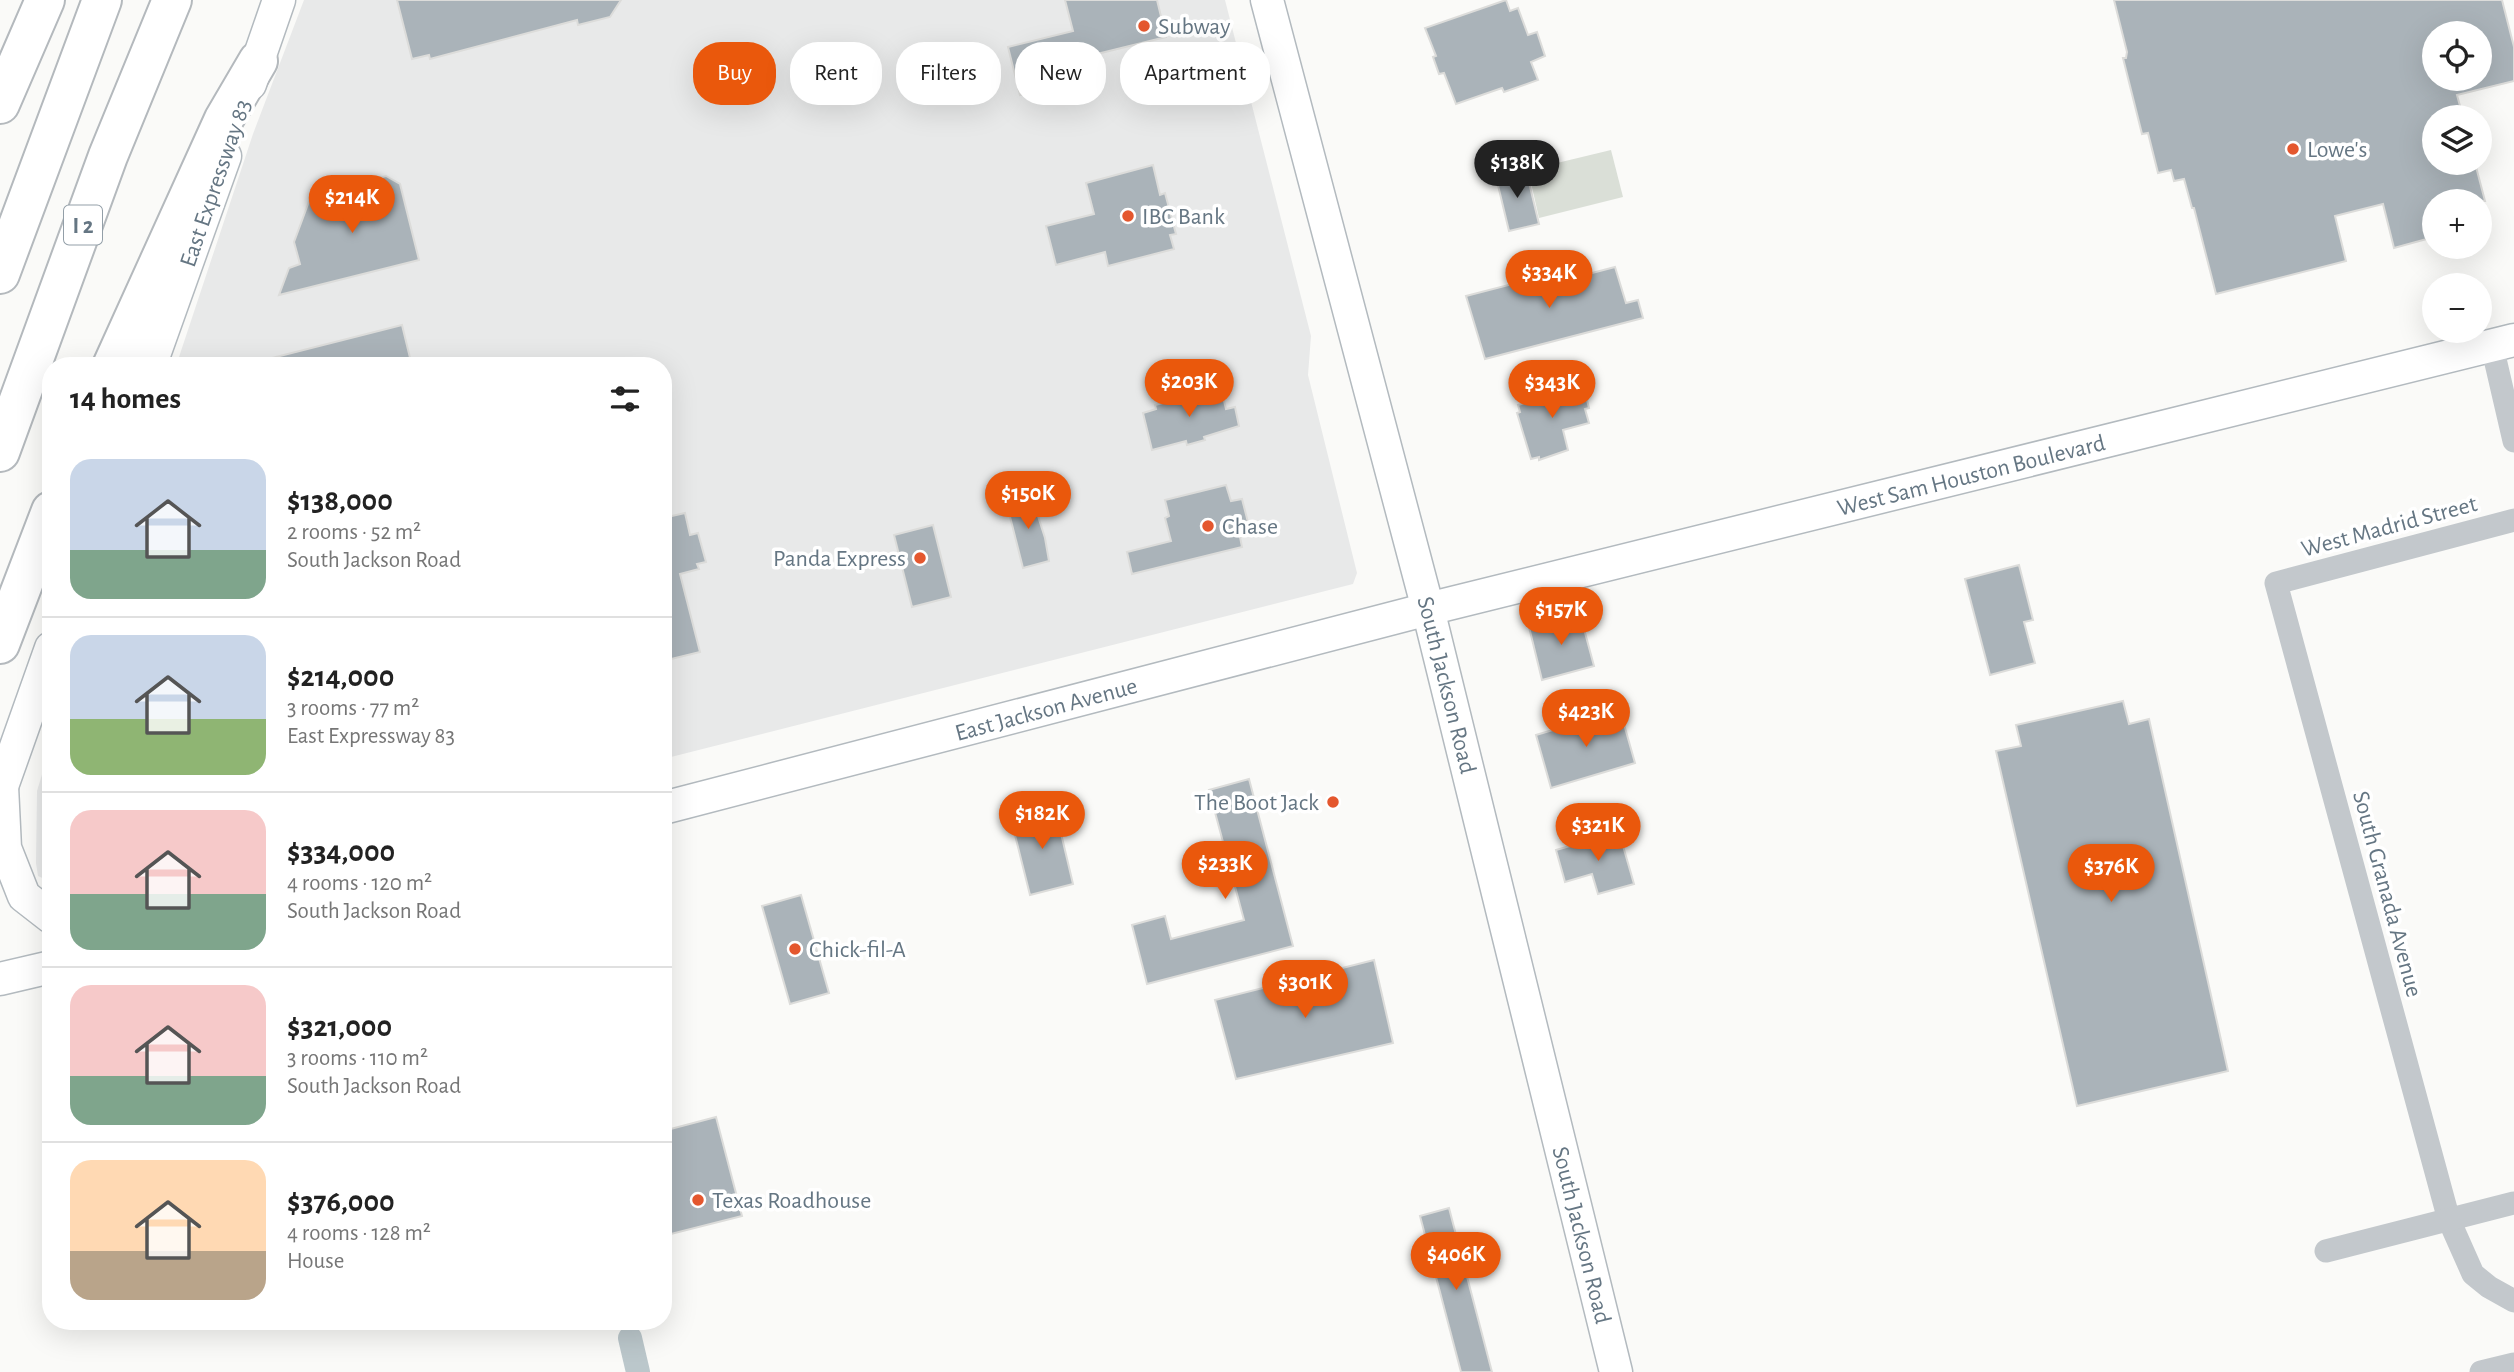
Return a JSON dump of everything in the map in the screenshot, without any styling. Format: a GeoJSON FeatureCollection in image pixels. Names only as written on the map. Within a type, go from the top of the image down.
{"type":"FeatureCollection","features":[{"type":"Feature","properties":{"kind":"highway"},"geometry":{"type":"LineString","coordinates":[[0,65],[22,0]]}},
{"type":"Feature","properties":{"kind":"highway"},"geometry":{"type":"LineString","coordinates":[[0,104],[45,0]]}},
{"type":"Feature","properties":{"kind":"highway","name":"I 2"},"geometry":{"type":"LineString","coordinates":[[0,274],[103,0]]}},
{"type":"Feature","properties":{"kind":"highway","name":"I 2"},"geometry":{"type":"LineString","coordinates":[[0,452],[108,156],[172,0]]}},
{"type":"Feature","properties":{"kind":"highway"},"geometry":{"type":"LineString","coordinates":[[115,357],[224,119],[258,61]]}},
{"type":"Feature","properties":{"kind":"highway"},"geometry":{"type":"LineString","coordinates":[[0,644],[42,534]]}},
{"type":"Feature","properties":{"kind":"main road","name":"East Expressway 83"},"geometry":{"type":"LineString","coordinates":[[153,357],[279,0]]}},
{"type":"Feature","properties":{"kind":"main road","name":"South Jackson Road"},"geometry":{"type":"LineString","coordinates":[[1267,0],[1428,609],[1616,1372]]}},
{"type":"Feature","properties":{"kind":"main road","name":"West Sam Houston Boulevard"},"geometry":{"type":"LineString","coordinates":[[1428,609],[2503,343]]}},
{"type":"Feature","properties":{"kind":"main road","name":"East Jackson Avenue"},"geometry":{"type":"LineString","coordinates":[[672,805],[1428,609]]}},
{"type":"Feature","properties":{"kind":"main road"},"geometry":{"type":"LineString","coordinates":[[42,673],[1,789],[5,848],[24,896],[42,910]]}},
{"type":"Feature","properties":{"kind":"main road"},"geometry":{"type":"LineString","coordinates":[[0,979],[42,969]]}},
{"type":"Feature","properties":{"kind":"street"},"geometry":{"type":"LineString","coordinates":[[2503,343],[2514,442]]}},
{"type":"Feature","properties":{"kind":"street","name":"West Madrid Street"},"geometry":{"type":"LineString","coordinates":[[2276,583],[2514,520]]}},
{"type":"Feature","properties":{"kind":"street","name":"South Granada Avenue"},"geometry":{"type":"LineString","coordinates":[[2276,583],[2449,1220],[2473,1274],[2514,1301]]}},
{"type":"Feature","properties":{"kind":"street"},"geometry":{"type":"LineString","coordinates":[[2326,1251],[2514,1203]]}},
{"type":"Feature","properties":{"kind":"street"},"geometry":{"type":"LineString","coordinates":[[2481,1372],[2514,1364]]}},
{"type":"Feature","properties":{"kind":"shaded area"},"geometry":{"type":"Polygon","coordinates":[[[304,0],[1225,0],[1236,42],[1120,42],[1120,105],[1252,105],[1311,336],[1308,375],[1357,573],[1353,584],[672,757],[672,357],[179,357],[253,134],[304,0]]]}},
{"type":"Feature","properties":{"kind":"shaded area"},"geometry":{"type":"Polygon","coordinates":[[[1611,150],[1623,197],[1539,218],[1528,170],[1611,150]]]}},
{"type":"Feature","properties":{"kind":"shaded area"},"geometry":{"type":"Polygon","coordinates":[[[42,775],[42,878],[38,876],[36,863],[37,791],[42,775]]]}},
{"type":"Feature","properties":{"kind":"building"},"geometry":{"type":"Polygon","coordinates":[[[397,0],[621,0],[610,17],[578,25],[577,20],[430,59],[429,55],[412,59],[397,0]]]}},
{"type":"Feature","properties":{"kind":"building"},"geometry":{"type":"Polygon","coordinates":[[[1065,0],[1157,0],[1166,37],[1146,42],[1120,42],[1120,48],[1106,52],[1106,42],[1028,42],[1073,31],[1065,0]]]}},
{"type":"Feature","properties":{"kind":"building"},"geometry":{"type":"Polygon","coordinates":[[[1506,0],[1510,11],[1518,8],[1528,35],[1537,32],[1545,56],[1531,62],[1538,80],[1504,92],[1502,88],[1456,104],[1444,73],[1439,74],[1433,57],[1436,56],[1425,28],[1506,0]]]}},
{"type":"Feature","properties":{"kind":"building","name":"Lowe's"},"geometry":{"type":"Polygon","coordinates":[[[2114,0],[2502,0],[2514,47],[2514,81],[2492,86],[2492,21],[2422,21],[2422,91],[2473,91],[2457,95],[2460,105],[2422,105],[2422,175],[2478,175],[2482,189],[2422,189],[2422,240],[2394,248],[2383,204],[2335,216],[2346,261],[2216,294],[2184,179],[2174,181],[2171,170],[2158,173],[2148,133],[2142,134],[2123,58],[2126,58],[2127,52],[2114,0]]]}},
{"type":"Feature","properties":{"kind":"building"},"geometry":{"type":"Polygon","coordinates":[[[1015,45],[1015,75],[1008,47],[1015,45]]]}},
{"type":"Feature","properties":{"kind":"building","name":"IBC Bank"},"geometry":{"type":"Polygon","coordinates":[[[1153,165],[1160,195],[1165,193],[1176,234],[1170,235],[1174,249],[1108,266],[1105,252],[1056,265],[1046,226],[1094,214],[1086,183],[1153,165]]]}},
{"type":"Feature","properties":{"kind":"building"},"geometry":{"type":"Polygon","coordinates":[[[1526,170],[1539,224],[1509,231],[1496,177],[1526,170]]]}},
{"type":"Feature","properties":{"kind":"building"},"geometry":{"type":"Polygon","coordinates":[[[386,176],[400,184],[419,260],[279,295],[289,268],[300,264],[294,242],[311,196],[386,176]]]}},
{"type":"Feature","properties":{"kind":"building"},"geometry":{"type":"Polygon","coordinates":[[[1615,267],[1626,303],[1638,300],[1643,318],[1485,359],[1466,296],[1567,270],[1569,279],[1615,267]]]}},
{"type":"Feature","properties":{"kind":"building"},"geometry":{"type":"Polygon","coordinates":[[[402,325],[410,357],[276,357],[402,325]]]}},
{"type":"Feature","properties":{"kind":"building"},"geometry":{"type":"Polygon","coordinates":[[[1583,384],[1589,408],[1585,409],[1589,423],[1563,430],[1568,450],[1539,460],[1539,457],[1531,459],[1517,413],[1520,412],[1518,405],[1536,400],[1535,397],[1583,384]]]}},
{"type":"Feature","properties":{"kind":"building"},"geometry":{"type":"Polygon","coordinates":[[[1221,388],[1226,409],[1235,407],[1239,426],[1187,445],[1186,441],[1152,450],[1143,413],[1156,409],[1155,405],[1221,388]]]}},
{"type":"Feature","properties":{"kind":"building","name":"Chase"},"geometry":{"type":"Polygon","coordinates":[[[1226,485],[1231,501],[1242,499],[1251,534],[1240,537],[1242,547],[1132,574],[1127,552],[1171,541],[1165,518],[1169,516],[1165,500],[1226,485]]]}},
{"type":"Feature","properties":{"kind":"building"},"geometry":{"type":"Polygon","coordinates":[[[1031,494],[1045,538],[1049,561],[1023,568],[1006,501],[1031,494]]]}},
{"type":"Feature","properties":{"kind":"building"},"geometry":{"type":"Polygon","coordinates":[[[685,513],[690,535],[698,533],[706,562],[697,564],[699,569],[680,574],[700,652],[672,659],[672,516],[685,513]]]}},
{"type":"Feature","properties":{"kind":"building","name":"Panda Express"},"geometry":{"type":"Polygon","coordinates":[[[933,525],[951,597],[912,607],[894,535],[933,525]]]}},
{"type":"Feature","properties":{"kind":"building"},"geometry":{"type":"Polygon","coordinates":[[[2019,565],[2033,620],[2024,622],[2035,663],[1990,675],[1965,579],[2019,565]]]}},
{"type":"Feature","properties":{"kind":"building"},"geometry":{"type":"Polygon","coordinates":[[[1580,614],[1594,666],[1542,680],[1529,627],[1580,614]]]}},
{"type":"Feature","properties":{"kind":"building"},"geometry":{"type":"Polygon","coordinates":[[[2123,701],[2129,724],[2149,719],[2228,1071],[2077,1106],[1996,751],[2021,746],[2016,725],[2123,701]]]}},
{"type":"Feature","properties":{"kind":"building"},"geometry":{"type":"Polygon","coordinates":[[[1620,710],[1635,763],[1551,788],[1536,735],[1620,710]]]}},
{"type":"Feature","properties":{"kind":"building"},"geometry":{"type":"Polygon","coordinates":[[[1249,779],[1293,946],[1147,984],[1132,925],[1165,916],[1171,939],[1244,920],[1209,790],[1249,779]]]}},
{"type":"Feature","properties":{"kind":"building"},"geometry":{"type":"Polygon","coordinates":[[[1055,808],[1073,884],[1030,895],[1011,819],[1055,808]]]}},
{"type":"Feature","properties":{"kind":"building"},"geometry":{"type":"Polygon","coordinates":[[[1619,832],[1634,884],[1598,894],[1592,874],[1565,882],[1556,850],[1619,832]]]}},
{"type":"Feature","properties":{"kind":"building","name":"Chick-fil-A"},"geometry":{"type":"Polygon","coordinates":[[[801,895],[829,993],[790,1004],[762,906],[801,895]]]}},
{"type":"Feature","properties":{"kind":"building"},"geometry":{"type":"Polygon","coordinates":[[[1374,960],[1393,1043],[1236,1079],[1215,1000],[1374,960]]]}},
{"type":"Feature","properties":{"kind":"building"},"geometry":{"type":"Polygon","coordinates":[[[716,1117],[742,1216],[672,1234],[672,1129],[716,1117]]]}},
{"type":"Feature","properties":{"kind":"building"},"geometry":{"type":"Polygon","coordinates":[[[1449,1208],[1492,1372],[1461,1372],[1420,1216],[1449,1208]]]}},
{"type":"Feature","properties":{"kind":"waterway"},"geometry":{"type":"LineString","coordinates":[[630,1338],[638,1372]]}},
{"type":"Feature","properties":{"kind":"place","name":"Subway"},"geometry":{"type":"Point","coordinates":[1144,26]}},
{"type":"Feature","properties":{"kind":"place","name":"Lowe's"},"geometry":{"type":"Point","coordinates":[2293,149]}},
{"type":"Feature","properties":{"kind":"place","name":"IBC Bank"},"geometry":{"type":"Point","coordinates":[1128,216]}},
{"type":"Feature","properties":{"kind":"place","name":"Chase"},"geometry":{"type":"Point","coordinates":[1208,526]}},
{"type":"Feature","properties":{"kind":"place","name":"Panda Express"},"geometry":{"type":"Point","coordinates":[920,558]}},
{"type":"Feature","properties":{"kind":"place","name":"The Boot Jack"},"geometry":{"type":"Point","coordinates":[1333,802]}},
{"type":"Feature","properties":{"kind":"place","name":"Chick-fil-A"},"geometry":{"type":"Point","coordinates":[795,949]}},
{"type":"Feature","properties":{"kind":"place","name":"Texas Roadhouse"},"geometry":{"type":"Point","coordinates":[698,1200]}}]}
